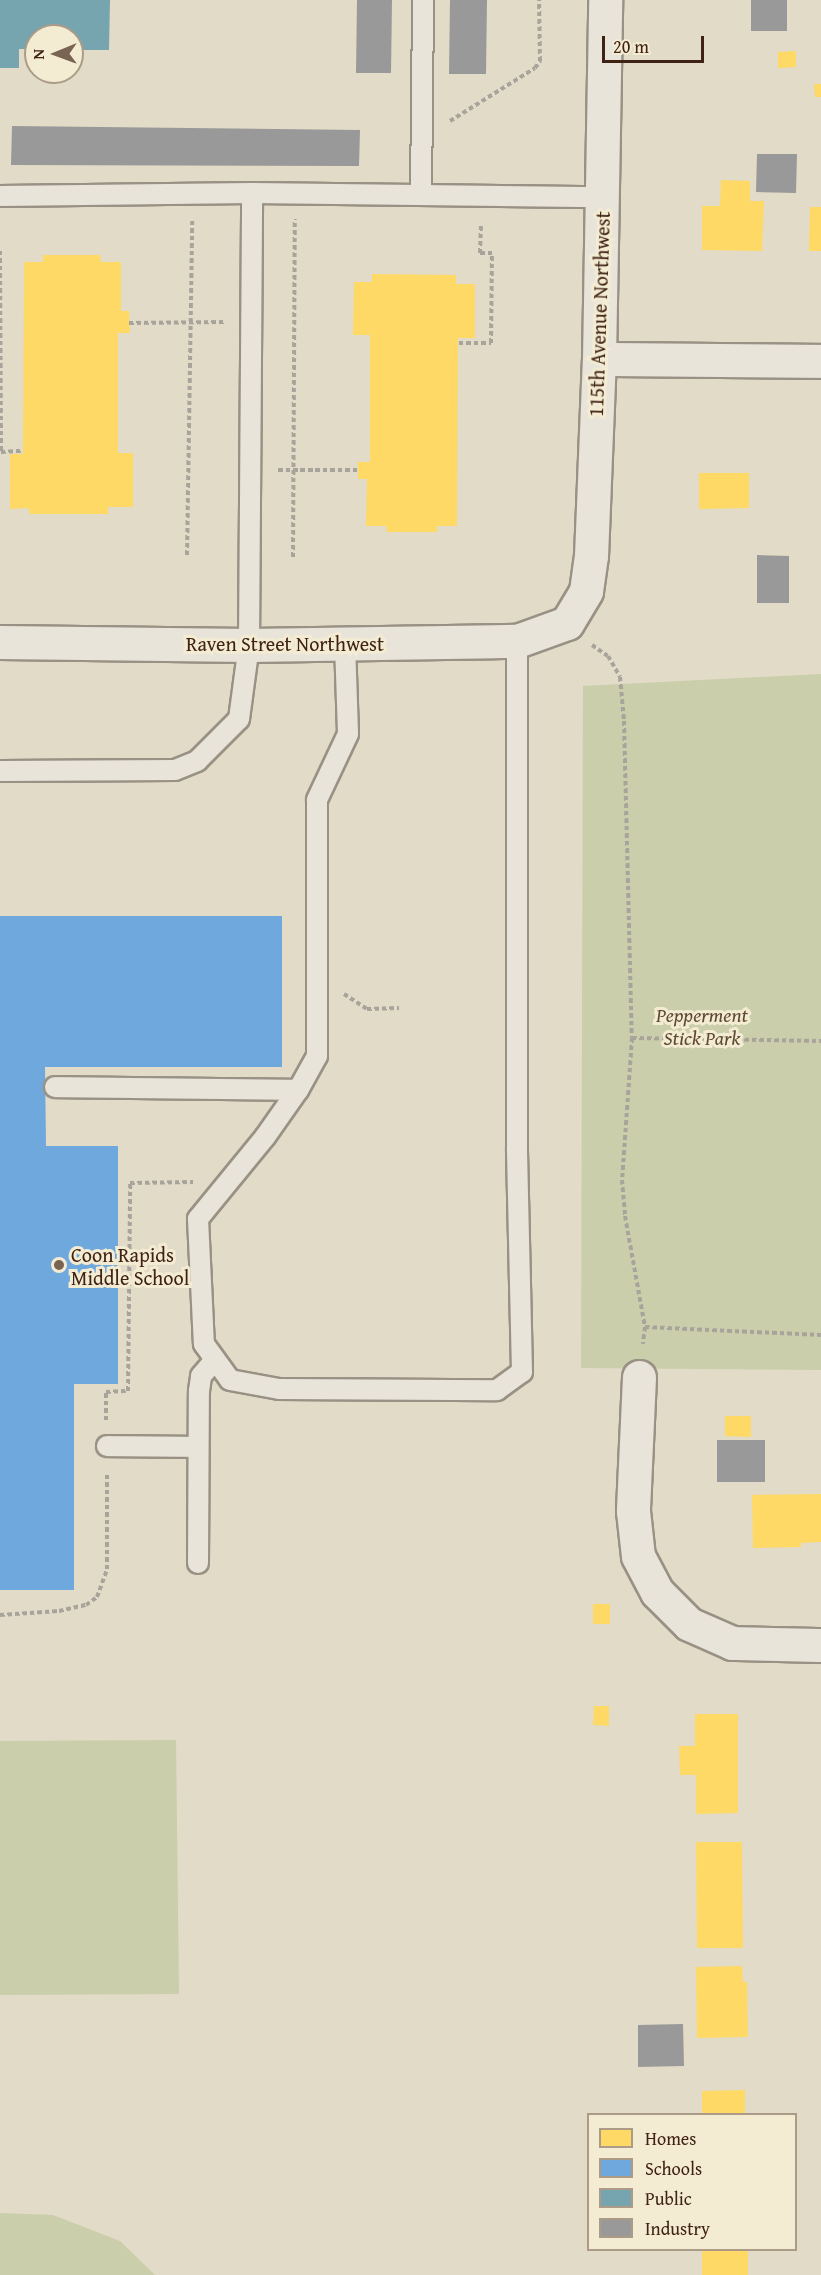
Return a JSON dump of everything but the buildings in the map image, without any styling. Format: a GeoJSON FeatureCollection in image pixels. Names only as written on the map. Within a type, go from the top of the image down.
{"type":"FeatureCollection","features":[{"type":"Feature","properties":{"kind":"street","name":"115th Avenue Northwest"},"geometry":{"type":"LineString","coordinates":[[567,622],[586,591],[591,556],[599,359],[605,0]]}},
{"type":"Feature","properties":{"kind":"street"},"geometry":{"type":"LineString","coordinates":[[599,359],[821,361]]}},
{"type":"Feature","properties":{"kind":"street","name":"Raven Street Northwest"},"geometry":{"type":"LineString","coordinates":[[0,642],[249,645],[517,642],[567,622]]}},
{"type":"Feature","properties":{"kind":"street"},"geometry":{"type":"LineString","coordinates":[[639,1377],[633,1511],[638,1556],[657,1592],[689,1624],[732,1643],[821,1645]]}},
{"type":"Feature","properties":{"kind":"lane"},"geometry":{"type":"LineString","coordinates":[[421,195],[423,0]]}},
{"type":"Feature","properties":{"kind":"lane"},"geometry":{"type":"LineString","coordinates":[[0,196],[252,193],[602,197]]}},
{"type":"Feature","properties":{"kind":"lane"},"geometry":{"type":"LineString","coordinates":[[0,771],[175,770],[197,761],[238,719],[249,645],[252,193]]}},
{"type":"Feature","properties":{"kind":"lane"},"geometry":{"type":"LineString","coordinates":[[345,643],[348,734],[317,800],[316,1056],[298,1090],[265,1137],[198,1219],[204,1344],[230,1380],[279,1389],[497,1390],[522,1372],[517,1115],[517,642]]}},
{"type":"Feature","properties":{"kind":"lane"},"geometry":{"type":"LineString","coordinates":[[55,1087],[298,1090]]}},
{"type":"Feature","properties":{"kind":"lane"},"geometry":{"type":"LineString","coordinates":[[198,1563],[198,1447],[201,1376],[215,1360]]}},
{"type":"Feature","properties":{"kind":"lane"},"geometry":{"type":"LineString","coordinates":[[106,1446],[198,1447]]}},
{"type":"Feature","properties":{"kind":"path"},"geometry":{"type":"LineString","coordinates":[[422,138],[536,68],[540,61],[539,0]]}},
{"type":"Feature","properties":{"kind":"path"},"geometry":{"type":"LineString","coordinates":[[293,557],[295,194]]}},
{"type":"Feature","properties":{"kind":"path"},"geometry":{"type":"LineString","coordinates":[[459,343],[491,343],[492,253],[480,253],[481,196]]}},
{"type":"Feature","properties":{"kind":"path"},"geometry":{"type":"LineString","coordinates":[[188,555],[191,250]]}},
{"type":"Feature","properties":{"kind":"path"},"geometry":{"type":"LineString","coordinates":[[0,251],[1,452],[23,451]]}},
{"type":"Feature","properties":{"kind":"path"},"geometry":{"type":"LineString","coordinates":[[129,323],[252,322]]}},
{"type":"Feature","properties":{"kind":"path"},"geometry":{"type":"LineString","coordinates":[[250,470],[358,470]]}},
{"type":"Feature","properties":{"kind":"path"},"geometry":{"type":"LineString","coordinates":[[567,622],[608,656],[620,677],[624,721],[632,1038],[622,1180],[625,1216],[645,1327],[639,1377]]}},
{"type":"Feature","properties":{"kind":"path"},"geometry":{"type":"LineString","coordinates":[[342,993],[367,1009],[399,1008]]}},
{"type":"Feature","properties":{"kind":"path"},"geometry":{"type":"LineString","coordinates":[[632,1038],[821,1041]]}},
{"type":"Feature","properties":{"kind":"path"},"geometry":{"type":"LineString","coordinates":[[0,1615],[59,1611],[86,1605],[97,1597],[104,1583],[107,1569],[106,1392],[128,1391],[130,1183],[193,1182]]}},
{"type":"Feature","properties":{"kind":"path"},"geometry":{"type":"LineString","coordinates":[[645,1327],[821,1335]]}},
{"type":"Feature","properties":{"kind":"green space","name":"Pepperment Stick Park"},"geometry":{"type":"Polygon","coordinates":[[[821,674],[821,1370],[581,1368],[583,686],[821,674]]]}},
{"type":"Feature","properties":{"kind":"green space"},"geometry":{"type":"Polygon","coordinates":[[[176,1740],[179,1994],[0,1995],[0,1741],[176,1740]]]}},
{"type":"Feature","properties":{"kind":"green space"},"geometry":{"type":"Polygon","coordinates":[[[0,2213],[53,2215],[120,2241],[155,2275],[0,2275],[0,2213]]]}},
{"type":"Feature","properties":{"kind":"place","name":"Coon Rapids Middle School"},"geometry":{"type":"Point","coordinates":[59,1265]}}]}
